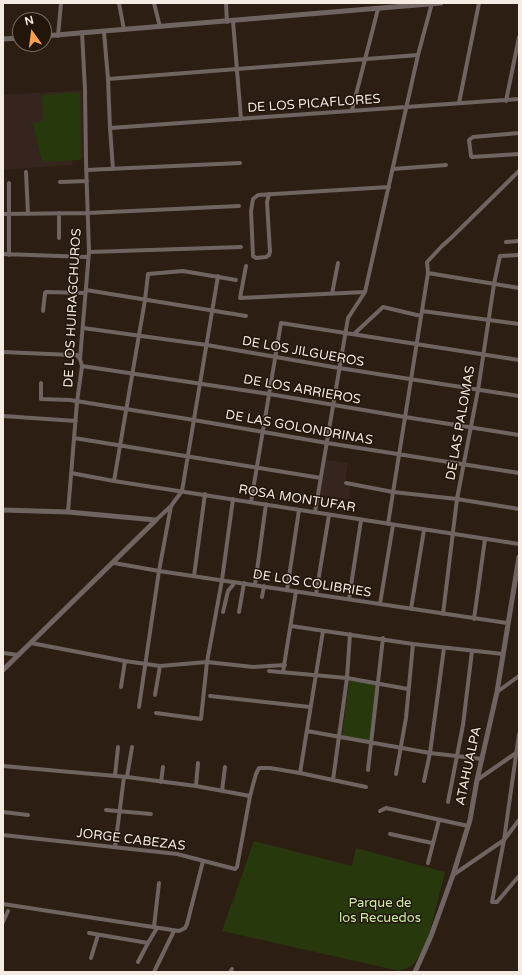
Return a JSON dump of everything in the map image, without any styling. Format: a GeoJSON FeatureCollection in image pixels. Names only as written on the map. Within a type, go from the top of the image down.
{"type":"FeatureCollection","features":[{"type":"Feature","properties":{"kind":"street"},"geometry":{"type":"LineString","coordinates":[[58,36],[62,3]]}},
{"type":"Feature","properties":{"kind":"street"},"geometry":{"type":"LineString","coordinates":[[120,3],[124,30]]}},
{"type":"Feature","properties":{"kind":"street"},"geometry":{"type":"LineString","coordinates":[[154,3],[160,27]]}},
{"type":"Feature","properties":{"kind":"street"},"geometry":{"type":"LineString","coordinates":[[226,3],[227,22]]}},
{"type":"Feature","properties":{"kind":"street"},"geometry":{"type":"LineString","coordinates":[[315,512],[348,318],[365,292],[418,55],[432,3]]}},
{"type":"Feature","properties":{"kind":"street"},"geometry":{"type":"LineString","coordinates":[[52,36],[82,32],[104,32],[441,3]]}},
{"type":"Feature","properties":{"kind":"street"},"geometry":{"type":"LineString","coordinates":[[459,103],[479,3]]}},
{"type":"Feature","properties":{"kind":"street"},"geometry":{"type":"LineString","coordinates":[[352,110],[378,9]]}},
{"type":"Feature","properties":{"kind":"street"},"geometry":{"type":"LineString","coordinates":[[234,21],[241,119]]}},
{"type":"Feature","properties":{"kind":"street","name":"DE LOS HUIRAGCHUROS"},"geometry":{"type":"LineString","coordinates":[[68,512],[76,421],[76,402],[82,366],[80,358],[89,252],[82,32]]}},
{"type":"Feature","properties":{"kind":"street"},"geometry":{"type":"LineString","coordinates":[[104,32],[113,169]]}},
{"type":"Feature","properties":{"kind":"street"},"geometry":{"type":"LineString","coordinates":[[506,100],[519,37]]}},
{"type":"Feature","properties":{"kind":"street"},"geometry":{"type":"LineString","coordinates":[[108,79],[418,55]]}},
{"type":"Feature","properties":{"kind":"street","name":"DE LOS PICAFLORES"},"geometry":{"type":"LineString","coordinates":[[110,128],[352,110],[519,100]]}},
{"type":"Feature","properties":{"kind":"street"},"geometry":{"type":"LineString","coordinates":[[519,133],[473,137],[469,140],[472,157],[519,154]]}},
{"type":"Feature","properties":{"kind":"street"},"geometry":{"type":"LineString","coordinates":[[86,170],[240,163]]}},
{"type":"Feature","properties":{"kind":"street"},"geometry":{"type":"LineString","coordinates":[[393,169],[446,165]]}},
{"type":"Feature","properties":{"kind":"street"},"geometry":{"type":"LineString","coordinates":[[380,604],[393,492],[428,274],[427,262],[519,171]]}},
{"type":"Feature","properties":{"kind":"street"},"geometry":{"type":"LineString","coordinates":[[26,172],[28,214]]}},
{"type":"Feature","properties":{"kind":"street"},"geometry":{"type":"LineString","coordinates":[[60,182],[87,181]]}},
{"type":"Feature","properties":{"kind":"street"},"geometry":{"type":"LineString","coordinates":[[9,183],[9,255]]}},
{"type":"Feature","properties":{"kind":"street"},"geometry":{"type":"LineString","coordinates":[[269,194],[270,252],[266,257],[257,259],[253,256],[251,211],[253,199],[258,194],[389,188]]}},
{"type":"Feature","properties":{"kind":"street"},"geometry":{"type":"LineString","coordinates":[[3,214],[88,213],[239,206]]}},
{"type":"Feature","properties":{"kind":"street"},"geometry":{"type":"LineString","coordinates":[[59,213],[59,238]]}},
{"type":"Feature","properties":{"kind":"street"},"geometry":{"type":"LineString","coordinates":[[506,242],[519,241]]}},
{"type":"Feature","properties":{"kind":"street"},"geometry":{"type":"LineString","coordinates":[[89,252],[241,247]]}},
{"type":"Feature","properties":{"kind":"street"},"geometry":{"type":"LineString","coordinates":[[3,254],[88,257]]}},
{"type":"Feature","properties":{"kind":"street","name":"DE LAS PALOMAS"},"geometry":{"type":"LineString","coordinates":[[443,614],[457,499],[478,390],[494,284],[500,256],[519,255]]}},
{"type":"Feature","properties":{"kind":"street"},"geometry":{"type":"LineString","coordinates":[[332,294],[338,263]]}},
{"type":"Feature","properties":{"kind":"street"},"geometry":{"type":"LineString","coordinates":[[246,266],[240,298],[365,292]]}},
{"type":"Feature","properties":{"kind":"street"},"geometry":{"type":"LineString","coordinates":[[114,481],[145,300],[148,274],[183,271],[236,280]]}},
{"type":"Feature","properties":{"kind":"street"},"geometry":{"type":"LineString","coordinates":[[428,274],[519,288]]}},
{"type":"Feature","properties":{"kind":"street"},"geometry":{"type":"LineString","coordinates":[[3,670],[171,506],[182,491],[218,276]]}},
{"type":"Feature","properties":{"kind":"street"},"geometry":{"type":"LineString","coordinates":[[43,311],[44,293],[46,292],[85,292],[246,316]]}},
{"type":"Feature","properties":{"kind":"street"},"geometry":{"type":"LineString","coordinates":[[354,334],[383,307],[519,324]]}},
{"type":"Feature","properties":{"kind":"street"},"geometry":{"type":"LineString","coordinates":[[251,502],[281,323],[519,360]]}},
{"type":"Feature","properties":{"kind":"street","name":"DE LOS JILGUEROS"},"geometry":{"type":"LineString","coordinates":[[82,328],[207,345],[339,368],[519,396]]}},
{"type":"Feature","properties":{"kind":"street"},"geometry":{"type":"LineString","coordinates":[[3,352],[77,355],[80,358]]}},
{"type":"Feature","properties":{"kind":"street","name":"DE LOS ARRIEROS"},"geometry":{"type":"LineString","coordinates":[[82,366],[201,383],[519,435]]}},
{"type":"Feature","properties":{"kind":"street","name":"DE LAS GOLONDRINAS"},"geometry":{"type":"LineString","coordinates":[[42,383],[41,399],[70,400],[327,443],[519,473]]}},
{"type":"Feature","properties":{"kind":"street"},"geometry":{"type":"LineString","coordinates":[[3,416],[76,421]]}},
{"type":"Feature","properties":{"kind":"street"},"geometry":{"type":"LineString","coordinates":[[74,438],[321,478]]}},
{"type":"Feature","properties":{"kind":"street","name":"ROSA MONTUFAR"},"geometry":{"type":"LineString","coordinates":[[71,472],[114,481],[206,494],[390,525],[519,544]]}},
{"type":"Feature","properties":{"kind":"street"},"geometry":{"type":"LineString","coordinates":[[346,483],[393,492],[457,499],[519,509]]}},
{"type":"Feature","properties":{"kind":"street"},"geometry":{"type":"LineString","coordinates":[[194,576],[206,494]]}},
{"type":"Feature","properties":{"kind":"street"},"geometry":{"type":"LineString","coordinates":[[156,713],[201,719],[207,662],[222,580],[233,499]]}},
{"type":"Feature","properties":{"kind":"street"},"geometry":{"type":"LineString","coordinates":[[255,585],[266,504]]}},
{"type":"Feature","properties":{"kind":"street"},"geometry":{"type":"LineString","coordinates":[[139,707],[144,664],[171,506]]}},
{"type":"Feature","properties":{"kind":"street"},"geometry":{"type":"LineString","coordinates":[[3,510],[68,512],[156,520]]}},
{"type":"Feature","properties":{"kind":"street"},"geometry":{"type":"LineString","coordinates":[[287,590],[299,510]]}},
{"type":"Feature","properties":{"kind":"street"},"geometry":{"type":"LineString","coordinates":[[316,594],[329,515]]}},
{"type":"Feature","properties":{"kind":"street"},"geometry":{"type":"LineString","coordinates":[[349,599],[361,520]]}},
{"type":"Feature","properties":{"kind":"street"},"geometry":{"type":"LineString","coordinates":[[412,609],[424,530]]}},
{"type":"Feature","properties":{"kind":"street"},"geometry":{"type":"LineString","coordinates":[[474,619],[485,539]]}},
{"type":"Feature","properties":{"kind":"street","name":"ATAHUALPA"},"geometry":{"type":"LineString","coordinates":[[415,972],[431,936],[453,875],[468,826],[497,692],[519,557]]}},
{"type":"Feature","properties":{"kind":"street","name":"DE LOS COLIBRIES"},"geometry":{"type":"LineString","coordinates":[[114,563],[507,624]]}},
{"type":"Feature","properties":{"kind":"street"},"geometry":{"type":"LineString","coordinates":[[223,612],[228,591],[233,582]]}},
{"type":"Feature","properties":{"kind":"street"},"geometry":{"type":"LineString","coordinates":[[239,612],[244,584]]}},
{"type":"Feature","properties":{"kind":"street"},"geometry":{"type":"LineString","coordinates":[[262,597],[264,586]]}},
{"type":"Feature","properties":{"kind":"street"},"geometry":{"type":"LineString","coordinates":[[283,672],[296,591]]}},
{"type":"Feature","properties":{"kind":"street"},"geometry":{"type":"LineString","coordinates":[[291,626],[383,638],[413,644],[503,654]]}},
{"type":"Feature","properties":{"kind":"street"},"geometry":{"type":"LineString","coordinates":[[300,773],[323,631]]}},
{"type":"Feature","properties":{"kind":"street"},"geometry":{"type":"LineString","coordinates":[[333,780],[347,678],[350,634]]}},
{"type":"Feature","properties":{"kind":"street"},"geometry":{"type":"LineString","coordinates":[[368,770],[383,638]]}},
{"type":"Feature","properties":{"kind":"street"},"geometry":{"type":"LineString","coordinates":[[32,643],[125,661],[160,666],[207,662],[253,667],[276,664],[285,665]]}},
{"type":"Feature","properties":{"kind":"street"},"geometry":{"type":"LineString","coordinates":[[396,774],[406,718],[413,644]]}},
{"type":"Feature","properties":{"kind":"street"},"geometry":{"type":"LineString","coordinates":[[424,781],[430,752],[444,648]]}},
{"type":"Feature","properties":{"kind":"street"},"geometry":{"type":"LineString","coordinates":[[448,802],[463,726],[472,651]]}},
{"type":"Feature","properties":{"kind":"street"},"geometry":{"type":"LineString","coordinates":[[3,653],[19,655]]}},
{"type":"Feature","properties":{"kind":"street"},"geometry":{"type":"LineString","coordinates":[[121,687],[125,661]]}},
{"type":"Feature","properties":{"kind":"street"},"geometry":{"type":"LineString","coordinates":[[155,695],[160,666]]}},
{"type":"Feature","properties":{"kind":"street"},"geometry":{"type":"LineString","coordinates":[[269,671],[347,678],[408,689]]}},
{"type":"Feature","properties":{"kind":"street"},"geometry":{"type":"LineString","coordinates":[[497,692],[519,676]]}},
{"type":"Feature","properties":{"kind":"street"},"geometry":{"type":"LineString","coordinates":[[210,696],[310,707]]}},
{"type":"Feature","properties":{"kind":"street"},"geometry":{"type":"LineString","coordinates":[[307,731],[430,752],[482,758]]}},
{"type":"Feature","properties":{"kind":"street"},"geometry":{"type":"LineString","coordinates":[[519,734],[504,840],[496,883],[491,900],[493,902],[497,902],[519,876]]}},
{"type":"Feature","properties":{"kind":"street"},"geometry":{"type":"LineString","coordinates":[[115,776],[118,747]]}},
{"type":"Feature","properties":{"kind":"street"},"geometry":{"type":"LineString","coordinates":[[115,847],[125,777],[132,747]]}},
{"type":"Feature","properties":{"kind":"street"},"geometry":{"type":"LineString","coordinates":[[477,780],[516,754],[519,748]]}},
{"type":"Feature","properties":{"kind":"street"},"geometry":{"type":"LineString","coordinates":[[196,786],[198,763]]}},
{"type":"Feature","properties":{"kind":"street"},"geometry":{"type":"LineString","coordinates":[[3,766],[125,777],[196,786],[250,796]]}},
{"type":"Feature","properties":{"kind":"street"},"geometry":{"type":"LineString","coordinates":[[161,782],[163,767]]}},
{"type":"Feature","properties":{"kind":"street"},"geometry":{"type":"LineString","coordinates":[[222,791],[225,767]]}},
{"type":"Feature","properties":{"kind":"street","name":"JORGE CABEZAS"},"geometry":{"type":"LineString","coordinates":[[3,835],[177,854],[233,869],[237,867],[250,796],[259,768],[270,768],[300,773],[366,787]]}},
{"type":"Feature","properties":{"kind":"street"},"geometry":{"type":"LineString","coordinates":[[380,811],[386,808],[468,826]]}},
{"type":"Feature","properties":{"kind":"street"},"geometry":{"type":"LineString","coordinates":[[106,810],[151,814]]}},
{"type":"Feature","properties":{"kind":"street"},"geometry":{"type":"LineString","coordinates":[[3,812],[28,815]]}},
{"type":"Feature","properties":{"kind":"street"},"geometry":{"type":"LineString","coordinates":[[428,863],[439,820]]}},
{"type":"Feature","properties":{"kind":"street"},"geometry":{"type":"LineString","coordinates":[[453,875],[504,840],[519,820]]}},
{"type":"Feature","properties":{"kind":"street"},"geometry":{"type":"LineString","coordinates":[[390,834],[432,843]]}},
{"type":"Feature","properties":{"kind":"street"},"geometry":{"type":"LineString","coordinates":[[3,904],[179,931],[187,924],[203,861]]}},
{"type":"Feature","properties":{"kind":"street"},"geometry":{"type":"LineString","coordinates":[[138,962],[156,928],[159,883]]}},
{"type":"Feature","properties":{"kind":"street"},"geometry":{"type":"LineString","coordinates":[[3,922],[8,911]]}},
{"type":"Feature","properties":{"kind":"street"},"geometry":{"type":"LineString","coordinates":[[154,972],[174,931]]}},
{"type":"Feature","properties":{"kind":"street"},"geometry":{"type":"LineString","coordinates":[[89,933],[148,943]]}},
{"type":"Feature","properties":{"kind":"street"},"geometry":{"type":"LineString","coordinates":[[91,958],[98,935]]}},
{"type":"Feature","properties":{"kind":"shaded area"},"geometry":{"type":"Polygon","coordinates":[[[82,90],[83,158],[72,160],[73,165],[3,170],[3,95],[82,90]]]}},
{"type":"Feature","properties":{"kind":"shaded area"},"geometry":{"type":"Polygon","coordinates":[[[326,460],[348,463],[345,484],[350,486],[349,499],[320,495],[326,460]]]}},
{"type":"Feature","properties":{"kind":"green space"},"geometry":{"type":"Polygon","coordinates":[[[80,92],[81,160],[42,162],[33,123],[43,120],[42,95],[80,92]]]}},
{"type":"Feature","properties":{"kind":"green space"},"geometry":{"type":"Polygon","coordinates":[[[349,680],[376,684],[371,741],[342,737],[349,680]]]}},
{"type":"Feature","properties":{"kind":"green space","name":"Parque de los Recuedos"},"geometry":{"type":"Polygon","coordinates":[[[254,841],[352,866],[356,848],[445,872],[427,943],[413,965],[400,971],[222,931],[254,841]]]}}]}
